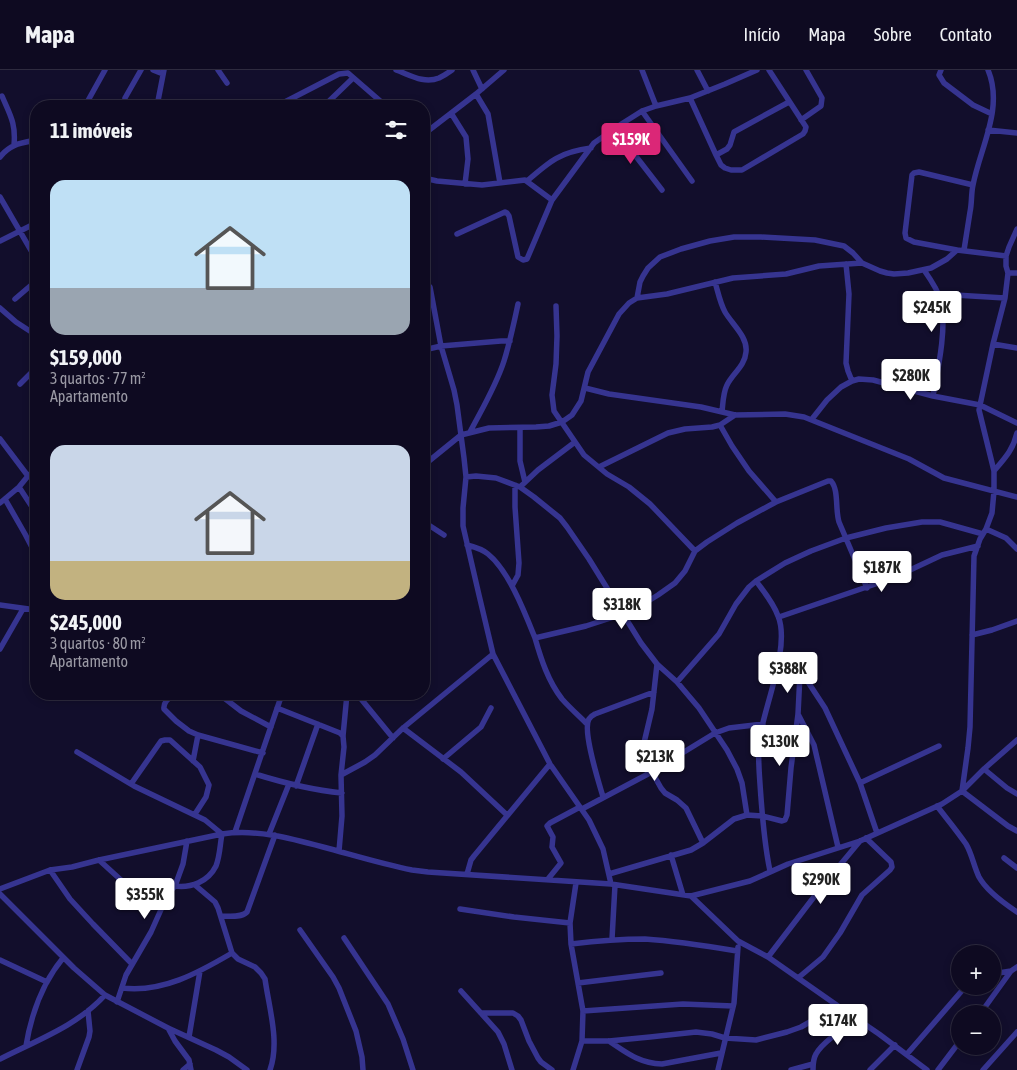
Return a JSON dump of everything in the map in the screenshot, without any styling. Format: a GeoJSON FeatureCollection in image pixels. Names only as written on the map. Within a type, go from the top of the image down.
{"type":"FeatureCollection","features":[{"type":"Feature","properties":{"kind":"street"},"geometry":{"type":"LineString","coordinates":[[88,100],[105,70]]}},
{"type":"Feature","properties":{"kind":"street"},"geometry":{"type":"LineString","coordinates":[[125,98],[141,70]]}},
{"type":"Feature","properties":{"kind":"street"},"geometry":{"type":"LineString","coordinates":[[154,70],[164,72],[159,100]]}},
{"type":"Feature","properties":{"kind":"street"},"geometry":{"type":"LineString","coordinates":[[218,70],[227,83]]}},
{"type":"Feature","properties":{"kind":"street"},"geometry":{"type":"LineString","coordinates":[[396,70],[422,80],[430,80],[452,70]]}},
{"type":"Feature","properties":{"kind":"street"},"geometry":{"type":"LineString","coordinates":[[473,70],[482,89]]}},
{"type":"Feature","properties":{"kind":"street"},"geometry":{"type":"LineString","coordinates":[[430,129],[504,70]]}},
{"type":"Feature","properties":{"kind":"street"},"geometry":{"type":"LineString","coordinates":[[642,70],[656,106]]}},
{"type":"Feature","properties":{"kind":"street"},"geometry":{"type":"LineString","coordinates":[[697,70],[708,91]]}},
{"type":"Feature","properties":{"kind":"street"},"geometry":{"type":"LineString","coordinates":[[457,234],[505,212],[509,216],[518,257],[523,260],[527,259],[552,200],[594,143],[642,111],[690,98],[743,73],[757,70]]}},
{"type":"Feature","properties":{"kind":"street"},"geometry":{"type":"LineString","coordinates":[[690,98],[721,165],[731,170],[742,170],[806,131],[802,120],[769,70]]}},
{"type":"Feature","properties":{"kind":"street"},"geometry":{"type":"LineString","coordinates":[[802,120],[821,106],[822,102],[822,98],[806,70]]}},
{"type":"Feature","properties":{"kind":"street"},"geometry":{"type":"LineString","coordinates":[[940,70],[944,83],[973,105],[992,114]]}},
{"type":"Feature","properties":{"kind":"street"},"geometry":{"type":"LineString","coordinates":[[964,250],[973,185],[992,114],[994,94],[988,70]]}},
{"type":"Feature","properties":{"kind":"street"},"geometry":{"type":"LineString","coordinates":[[289,100],[339,74],[350,74],[379,100]]}},
{"type":"Feature","properties":{"kind":"street"},"geometry":{"type":"LineString","coordinates":[[329,100],[350,74]]}},
{"type":"Feature","properties":{"kind":"street"},"geometry":{"type":"LineString","coordinates":[[476,94],[488,114],[500,183]]}},
{"type":"Feature","properties":{"kind":"street"},"geometry":{"type":"LineString","coordinates":[[2,96],[14,124],[14,145]]}},
{"type":"Feature","properties":{"kind":"street"},"geometry":{"type":"LineString","coordinates":[[716,155],[727,149],[734,132],[789,102]]}},
{"type":"Feature","properties":{"kind":"street"},"geometry":{"type":"LineString","coordinates":[[642,111],[692,181]]}},
{"type":"Feature","properties":{"kind":"street"},"geometry":{"type":"LineString","coordinates":[[451,113],[466,137],[468,152],[465,184]]}},
{"type":"Feature","properties":{"kind":"street"},"geometry":{"type":"LineString","coordinates":[[614,128],[662,190]]}},
{"type":"Feature","properties":{"kind":"street"},"geometry":{"type":"LineString","coordinates":[[988,130],[1017,133]]}},
{"type":"Feature","properties":{"kind":"street"},"geometry":{"type":"LineString","coordinates":[[0,157],[6,149],[30,141]]}},
{"type":"Feature","properties":{"kind":"street"},"geometry":{"type":"LineString","coordinates":[[528,181],[550,161],[577,150],[591,148]]}},
{"type":"Feature","properties":{"kind":"street"},"geometry":{"type":"LineString","coordinates":[[973,185],[919,172],[914,173],[912,175],[906,238],[914,242],[957,250],[1006,256]]}},
{"type":"Feature","properties":{"kind":"street"},"geometry":{"type":"LineString","coordinates":[[430,179],[482,185],[519,180],[528,181],[552,200]]}},
{"type":"Feature","properties":{"kind":"street"},"geometry":{"type":"LineString","coordinates":[[0,197],[30,249]]}},
{"type":"Feature","properties":{"kind":"street"},"geometry":{"type":"LineString","coordinates":[[0,242],[30,226]]}},
{"type":"Feature","properties":{"kind":"street"},"geometry":{"type":"LineString","coordinates":[[962,791],[970,727],[974,556],[992,513],[994,491],[994,471],[985,430],[979,413],[993,344],[1005,298],[1008,273],[1006,256],[1017,229]]}},
{"type":"Feature","properties":{"kind":"street"},"geometry":{"type":"LineString","coordinates":[[637,298],[643,276],[648,268],[660,257],[680,249],[726,238],[761,237],[815,240],[844,246],[862,263],[880,271],[894,274],[931,268],[947,259],[957,250]]}},
{"type":"Feature","properties":{"kind":"street"},"geometry":{"type":"LineString","coordinates":[[430,460],[461,435],[470,432],[489,428],[549,426],[562,422],[572,415],[582,401],[588,372],[619,314],[629,303],[637,298],[666,294],[733,278],[786,274],[819,266],[862,263]]}},
{"type":"Feature","properties":{"kind":"street"},"geometry":{"type":"LineString","coordinates":[[846,264],[849,294],[846,363],[852,381]]}},
{"type":"Feature","properties":{"kind":"street"},"geometry":{"type":"LineString","coordinates":[[924,270],[941,302],[942,334],[933,396]]}},
{"type":"Feature","properties":{"kind":"street"},"geometry":{"type":"LineString","coordinates":[[1008,273],[1017,273]]}},
{"type":"Feature","properties":{"kind":"street"},"geometry":{"type":"LineString","coordinates":[[715,282],[721,305],[743,338],[746,346],[744,361],[726,387],[722,412]]}},
{"type":"Feature","properties":{"kind":"street"},"geometry":{"type":"LineString","coordinates":[[15,299],[30,286]]}},
{"type":"Feature","properties":{"kind":"street"},"geometry":{"type":"LineString","coordinates":[[430,287],[441,346],[457,405],[466,477],[463,516],[467,545],[493,654],[550,764],[589,820],[600,843],[613,884],[612,939]]}},
{"type":"Feature","properties":{"kind":"street"},"geometry":{"type":"LineString","coordinates":[[938,294],[1005,298]]}},
{"type":"Feature","properties":{"kind":"street"},"geometry":{"type":"LineString","coordinates":[[470,432],[504,362],[518,304]]}},
{"type":"Feature","properties":{"kind":"street"},"geometry":{"type":"LineString","coordinates":[[556,306],[557,336],[552,395],[554,411],[584,455],[650,504],[695,551]]}},
{"type":"Feature","properties":{"kind":"street"},"geometry":{"type":"LineString","coordinates":[[0,308],[30,331]]}},
{"type":"Feature","properties":{"kind":"street"},"geometry":{"type":"LineString","coordinates":[[430,349],[441,346],[510,341]]}},
{"type":"Feature","properties":{"kind":"street"},"geometry":{"type":"LineString","coordinates":[[993,344],[1017,348]]}},
{"type":"Feature","properties":{"kind":"street"},"geometry":{"type":"LineString","coordinates":[[20,384],[30,374]]}},
{"type":"Feature","properties":{"kind":"street"},"geometry":{"type":"LineString","coordinates":[[812,419],[827,400],[841,387],[859,378],[980,405],[1017,423]]}},
{"type":"Feature","properties":{"kind":"street"},"geometry":{"type":"LineString","coordinates":[[585,388],[609,394],[735,415],[785,414],[804,417],[909,459],[944,478],[1017,496]]}},
{"type":"Feature","properties":{"kind":"street"},"geometry":{"type":"LineString","coordinates":[[598,467],[668,433],[720,425],[735,415]]}},
{"type":"Feature","properties":{"kind":"street"},"geometry":{"type":"LineString","coordinates":[[720,425],[749,471],[776,502]]}},
{"type":"Feature","properties":{"kind":"street"},"geometry":{"type":"LineString","coordinates":[[520,428],[520,461],[525,482]]}},
{"type":"Feature","properties":{"kind":"street"},"geometry":{"type":"LineString","coordinates":[[994,471],[1011,450],[1017,433]]}},
{"type":"Feature","properties":{"kind":"street"},"geometry":{"type":"LineString","coordinates":[[0,439],[28,476],[19,487],[2,501],[30,544]]}},
{"type":"Feature","properties":{"kind":"street"},"geometry":{"type":"LineString","coordinates":[[517,486],[525,482],[575,442]]}},
{"type":"Feature","properties":{"kind":"street"},"geometry":{"type":"LineString","coordinates":[[466,477],[489,476],[503,479],[534,496],[560,518],[589,559],[641,643],[657,664],[677,682],[699,708],[727,750],[742,783],[747,815]]}},
{"type":"Feature","properties":{"kind":"street"},"geometry":{"type":"LineString","coordinates":[[535,638],[586,626],[624,614],[658,596],[675,583],[685,571],[695,551],[738,522],[776,502],[828,481],[834,483],[837,516],[867,588]]}},
{"type":"Feature","properties":{"kind":"street"},"geometry":{"type":"LineString","coordinates":[[512,586],[518,575],[519,563],[515,507],[517,486]]}},
{"type":"Feature","properties":{"kind":"street"},"geometry":{"type":"LineString","coordinates":[[19,487],[30,504]]}},
{"type":"Feature","properties":{"kind":"street"},"geometry":{"type":"LineString","coordinates":[[677,682],[718,634],[736,604],[756,580],[785,562],[811,550],[846,538],[886,528],[922,522],[940,522],[985,532],[1006,538],[1017,549]]}},
{"type":"Feature","properties":{"kind":"street"},"geometry":{"type":"LineString","coordinates":[[430,526],[444,535]]}},
{"type":"Feature","properties":{"kind":"street"},"geometry":{"type":"LineString","coordinates":[[467,545],[488,553],[499,565],[512,586],[535,638],[543,664],[558,692],[563,700],[587,724]]}},
{"type":"Feature","properties":{"kind":"street"},"geometry":{"type":"LineString","coordinates":[[779,617],[867,588],[942,556],[978,546]]}},
{"type":"Feature","properties":{"kind":"street"},"geometry":{"type":"LineString","coordinates":[[756,580],[771,601],[779,617],[781,636],[780,654],[759,749],[762,816],[770,871]]}},
{"type":"Feature","properties":{"kind":"street"},"geometry":{"type":"LineString","coordinates":[[0,605],[23,609],[30,608]]}},
{"type":"Feature","properties":{"kind":"street"},"geometry":{"type":"LineString","coordinates":[[0,649],[23,609]]}},
{"type":"Feature","properties":{"kind":"street"},"geometry":{"type":"LineString","coordinates":[[972,635],[1017,621]]}},
{"type":"Feature","properties":{"kind":"street"},"geometry":{"type":"LineString","coordinates":[[341,775],[375,755],[403,728],[493,654]]}},
{"type":"Feature","properties":{"kind":"street"},"geometry":{"type":"LineString","coordinates":[[780,654],[808,682],[825,708],[860,783],[877,833]]}},
{"type":"Feature","properties":{"kind":"street"},"geometry":{"type":"LineString","coordinates":[[657,664],[652,709],[642,747],[650,773],[665,793],[686,808],[703,843]]}},
{"type":"Feature","properties":{"kind":"street"},"geometry":{"type":"LineString","coordinates":[[609,874],[691,850],[734,819],[747,815],[762,816],[782,821],[786,820],[798,714],[800,674]]}},
{"type":"Feature","properties":{"kind":"street"},"geometry":{"type":"LineString","coordinates":[[603,797],[588,740],[587,724],[590,717],[654,692]]}},
{"type":"Feature","properties":{"kind":"street"},"geometry":{"type":"LineString","coordinates":[[166,700],[163,706],[164,709],[185,728],[198,735],[263,752]]}},
{"type":"Feature","properties":{"kind":"street"},"geometry":{"type":"LineString","coordinates":[[227,700],[241,711],[270,727]]}},
{"type":"Feature","properties":{"kind":"street"},"geometry":{"type":"LineString","coordinates":[[236,832],[280,700]]}},
{"type":"Feature","properties":{"kind":"street"},"geometry":{"type":"LineString","coordinates":[[339,851],[342,816],[341,775],[346,700]]}},
{"type":"Feature","properties":{"kind":"street"},"geometry":{"type":"LineString","coordinates":[[361,700],[393,738]]}},
{"type":"Feature","properties":{"kind":"street"},"geometry":{"type":"LineString","coordinates":[[277,708],[340,733],[343,736]]}},
{"type":"Feature","properties":{"kind":"street"},"geometry":{"type":"LineString","coordinates":[[443,759],[481,727],[492,708]]}},
{"type":"Feature","properties":{"kind":"street"},"geometry":{"type":"LineString","coordinates":[[798,714],[814,745],[838,847]]}},
{"type":"Feature","properties":{"kind":"street"},"geometry":{"type":"LineString","coordinates":[[296,786],[318,724]]}},
{"type":"Feature","properties":{"kind":"street"},"geometry":{"type":"LineString","coordinates":[[548,879],[561,863],[552,847],[553,837],[547,826],[550,823],[650,773],[715,733],[729,728],[763,724]]}},
{"type":"Feature","properties":{"kind":"street"},"geometry":{"type":"LineString","coordinates":[[403,728],[461,772],[508,814]]}},
{"type":"Feature","properties":{"kind":"street"},"geometry":{"type":"LineString","coordinates":[[193,761],[198,735]]}},
{"type":"Feature","properties":{"kind":"street"},"geometry":{"type":"LineString","coordinates":[[131,784],[161,741],[170,740],[200,767],[209,785],[206,797],[195,814]]}},
{"type":"Feature","properties":{"kind":"street"},"geometry":{"type":"LineString","coordinates":[[0,890],[50,870],[72,867],[222,834],[250,832],[290,838],[412,870],[613,884],[691,896],[750,880],[788,864],[863,839],[937,806],[962,791],[1017,740]]}},
{"type":"Feature","properties":{"kind":"street"},"geometry":{"type":"LineString","coordinates":[[860,783],[940,746]]}},
{"type":"Feature","properties":{"kind":"street"},"geometry":{"type":"LineString","coordinates":[[77,752],[131,784],[195,814],[222,834]]}},
{"type":"Feature","properties":{"kind":"street"},"geometry":{"type":"LineString","coordinates":[[467,874],[474,856],[550,764]]}},
{"type":"Feature","properties":{"kind":"street"},"geometry":{"type":"LineString","coordinates":[[984,769],[1006,788],[1017,794]]}},
{"type":"Feature","properties":{"kind":"street"},"geometry":{"type":"LineString","coordinates":[[255,774],[296,786],[342,793]]}},
{"type":"Feature","properties":{"kind":"street"},"geometry":{"type":"LineString","coordinates":[[221,916],[240,915],[247,912],[289,784]]}},
{"type":"Feature","properties":{"kind":"street"},"geometry":{"type":"LineString","coordinates":[[962,791],[1017,831]]}},
{"type":"Feature","properties":{"kind":"street"},"geometry":{"type":"LineString","coordinates":[[937,806],[966,844],[983,883],[1017,912]]}},
{"type":"Feature","properties":{"kind":"street"},"geometry":{"type":"LineString","coordinates":[[175,886],[195,885],[213,870],[222,834]]}},
{"type":"Feature","properties":{"kind":"street"},"geometry":{"type":"LineString","coordinates":[[768,957],[820,889],[863,839]]}},
{"type":"Feature","properties":{"kind":"street"},"geometry":{"type":"LineString","coordinates":[[798,978],[823,957],[862,896],[892,867],[891,862],[863,839]]}},
{"type":"Feature","properties":{"kind":"street"},"geometry":{"type":"LineString","coordinates":[[117,1002],[126,975],[151,932],[168,894],[175,886],[183,864],[187,841]]}},
{"type":"Feature","properties":{"kind":"street"},"geometry":{"type":"LineString","coordinates":[[671,855],[683,895]]}},
{"type":"Feature","properties":{"kind":"street"},"geometry":{"type":"LineString","coordinates":[[1004,858],[1017,868]]}},
{"type":"Feature","properties":{"kind":"street"},"geometry":{"type":"LineString","coordinates":[[98,860],[121,880],[133,886],[168,894]]}},
{"type":"Feature","properties":{"kind":"street"},"geometry":{"type":"LineString","coordinates":[[50,870],[70,899],[132,964]]}},
{"type":"Feature","properties":{"kind":"street"},"geometry":{"type":"LineString","coordinates":[[573,1070],[582,1041],[583,1011],[571,944],[570,923],[576,882]]}},
{"type":"Feature","properties":{"kind":"street"},"geometry":{"type":"LineString","coordinates":[[195,885],[215,902],[232,953],[238,959],[255,967],[265,979],[274,1044],[273,1061],[270,1070]]}},
{"type":"Feature","properties":{"kind":"street"},"geometry":{"type":"LineString","coordinates":[[0,894],[63,958],[105,995],[229,1057],[247,1070]]}},
{"type":"Feature","properties":{"kind":"street"},"geometry":{"type":"LineString","coordinates":[[691,896],[738,940],[768,957],[927,1070]]}},
{"type":"Feature","properties":{"kind":"street"},"geometry":{"type":"LineString","coordinates":[[460,908],[514,917],[570,923]]}},
{"type":"Feature","properties":{"kind":"street"},"geometry":{"type":"LineString","coordinates":[[300,930],[339,988],[358,1036],[362,1057],[362,1070]]}},
{"type":"Feature","properties":{"kind":"street"},"geometry":{"type":"LineString","coordinates":[[344,938],[388,1004],[414,1070]]}},
{"type":"Feature","properties":{"kind":"street"},"geometry":{"type":"LineString","coordinates":[[571,944],[612,939],[652,940],[737,951]]}},
{"type":"Feature","properties":{"kind":"street"},"geometry":{"type":"LineString","coordinates":[[718,1070],[733,1006],[738,940]]}},
{"type":"Feature","properties":{"kind":"street"},"geometry":{"type":"LineString","coordinates":[[122,988],[140,989],[171,983],[200,971],[232,953]]}},
{"type":"Feature","properties":{"kind":"street"},"geometry":{"type":"LineString","coordinates":[[26,1046],[33,1015],[47,982],[63,958]]}},
{"type":"Feature","properties":{"kind":"street"},"geometry":{"type":"LineString","coordinates":[[0,960],[47,982]]}},
{"type":"Feature","properties":{"kind":"street"},"geometry":{"type":"LineString","coordinates":[[1001,972],[1014,969]]}},
{"type":"Feature","properties":{"kind":"street"},"geometry":{"type":"LineString","coordinates":[[987,1005],[1014,969]]}},
{"type":"Feature","properties":{"kind":"street"},"geometry":{"type":"LineString","coordinates":[[189,1037],[200,971]]}},
{"type":"Feature","properties":{"kind":"street"},"geometry":{"type":"LineString","coordinates":[[578,983],[661,973]]}},
{"type":"Feature","properties":{"kind":"street"},"geometry":{"type":"LineString","coordinates":[[461,991],[502,1038],[512,1070]]}},
{"type":"Feature","properties":{"kind":"street"},"geometry":{"type":"LineString","coordinates":[[0,1059],[58,1031],[88,1011],[105,995]]}},
{"type":"Feature","properties":{"kind":"street"},"geometry":{"type":"LineString","coordinates":[[906,1054],[958,995]]}},
{"type":"Feature","properties":{"kind":"street"},"geometry":{"type":"LineString","coordinates":[[583,1011],[683,1004],[733,1006]]}},
{"type":"Feature","properties":{"kind":"street"},"geometry":{"type":"LineString","coordinates":[[582,1041],[650,1038],[696,1032],[725,1038],[756,1040],[801,1027],[838,1006]]}},
{"type":"Feature","properties":{"kind":"street"},"geometry":{"type":"LineString","coordinates":[[77,1070],[89,1037],[88,1011]]}},
{"type":"Feature","properties":{"kind":"street"},"geometry":{"type":"LineString","coordinates":[[481,1013],[513,1013],[518,1016],[538,1058],[552,1070]]}},
{"type":"Feature","properties":{"kind":"street"},"geometry":{"type":"LineString","coordinates":[[792,1070],[813,1067],[815,1055],[821,1047],[858,1020]]}},
{"type":"Feature","properties":{"kind":"street"},"geometry":{"type":"LineString","coordinates":[[168,1028],[191,1067],[183,1070]]}},
{"type":"Feature","properties":{"kind":"street"},"geometry":{"type":"LineString","coordinates":[[983,1070],[1016,1036]]}},
{"type":"Feature","properties":{"kind":"street"},"geometry":{"type":"LineString","coordinates":[[609,1041],[634,1058],[655,1064],[721,1053]]}},
{"type":"Feature","properties":{"kind":"street"},"geometry":{"type":"LineString","coordinates":[[870,1070],[895,1046]]}},
{"type":"Feature","properties":{"kind":"street"},"geometry":{"type":"LineString","coordinates":[[938,1070],[951,1053]]}}]}
